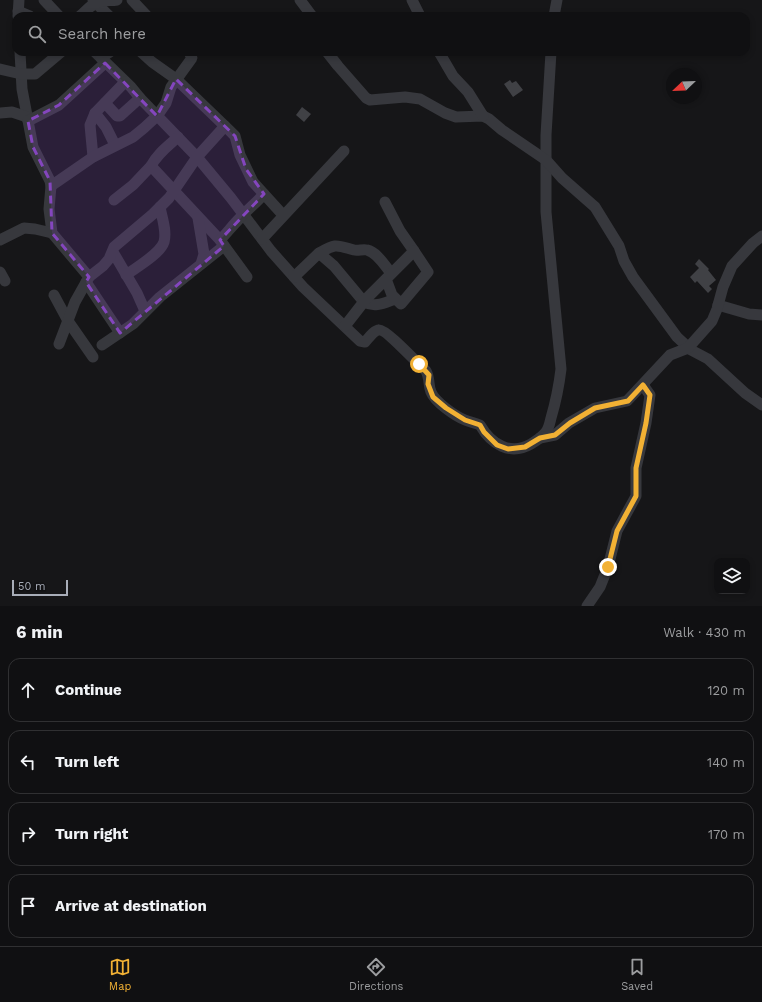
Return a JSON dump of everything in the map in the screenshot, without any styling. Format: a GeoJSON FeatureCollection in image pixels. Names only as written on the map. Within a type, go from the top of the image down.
{"type":"FeatureCollection","features":[{"type":"Feature","properties":{"kind":"street"},"geometry":{"type":"LineString","coordinates":[[18,12],[19,0]]}},
{"type":"Feature","properties":{"kind":"street"},"geometry":{"type":"LineString","coordinates":[[44,0],[55,12]]}},
{"type":"Feature","properties":{"kind":"street"},"geometry":{"type":"LineString","coordinates":[[84,12],[94,2],[117,0]]}},
{"type":"Feature","properties":{"kind":"street"},"geometry":{"type":"LineString","coordinates":[[132,0],[143,12]]}},
{"type":"Feature","properties":{"kind":"street"},"geometry":{"type":"LineString","coordinates":[[300,0],[309,12]]}},
{"type":"Feature","properties":{"kind":"street"},"geometry":{"type":"LineString","coordinates":[[412,0],[418,12]]}},
{"type":"Feature","properties":{"kind":"street"},"geometry":{"type":"LineString","coordinates":[[555,12],[557,0]]}},
{"type":"Feature","properties":{"kind":"street"},"geometry":{"type":"LineString","coordinates":[[94,2],[104,12]]}},
{"type":"Feature","properties":{"kind":"street"},"geometry":{"type":"LineString","coordinates":[[20,56],[22,89],[33,147],[50,180],[51,186],[49,209],[52,233],[87,280],[120,333]]}},
{"type":"Feature","properties":{"kind":"street"},"geometry":{"type":"LineString","coordinates":[[0,69],[21,74],[35,74],[56,56]]}},
{"type":"Feature","properties":{"kind":"street"},"geometry":{"type":"LineString","coordinates":[[0,113],[12,112],[27,119],[59,105],[103,56],[125,82],[197,157],[262,239],[294,277],[323,307],[360,341],[365,342],[376,331],[382,330],[396,341],[426,371],[429,375],[428,384],[433,397],[446,408],[465,420],[480,425],[484,432],[497,445],[508,449],[516,449],[525,447],[540,438],[547,431],[556,403],[561,369],[546,212],[546,135],[551,56]]}},
{"type":"Feature","properties":{"kind":"street"},"geometry":{"type":"LineString","coordinates":[[145,56],[176,79],[235,136],[240,155],[252,182],[283,215]]}},
{"type":"Feature","properties":{"kind":"street"},"geometry":{"type":"LineString","coordinates":[[51,186],[93,157],[133,137],[157,116],[166,102],[171,87],[192,58],[191,56]]}},
{"type":"Feature","properties":{"kind":"street"},"geometry":{"type":"LineString","coordinates":[[330,56],[366,98],[370,100],[405,97],[420,99],[445,113],[456,117],[483,116],[490,119],[502,130],[546,160],[562,178],[594,207],[619,246],[624,261],[633,277],[676,337],[688,348],[708,359],[745,393],[762,405]]}},
{"type":"Feature","properties":{"kind":"street"},"geometry":{"type":"LineString","coordinates":[[442,56],[453,76],[468,92],[483,116]]}},
{"type":"Feature","properties":{"kind":"street"},"geometry":{"type":"LineString","coordinates":[[93,157],[90,125],[95,113],[125,82]]}},
{"type":"Feature","properties":{"kind":"street"},"geometry":{"type":"LineString","coordinates":[[106,102],[117,116],[120,116],[140,98]]}},
{"type":"Feature","properties":{"kind":"street"},"geometry":{"type":"LineString","coordinates":[[95,113],[106,127],[115,145]]}},
{"type":"Feature","properties":{"kind":"street"},"geometry":{"type":"LineString","coordinates":[[59,344],[75,302],[87,280],[110,259],[114,247],[160,207],[197,157],[225,126]]}},
{"type":"Feature","properties":{"kind":"street"},"geometry":{"type":"LineString","coordinates":[[114,200],[133,185],[166,147],[178,137]]}},
{"type":"Feature","properties":{"kind":"street"},"geometry":{"type":"LineString","coordinates":[[262,239],[344,151]]}},
{"type":"Feature","properties":{"kind":"street"},"geometry":{"type":"LineString","coordinates":[[151,166],[222,243],[247,277]]}},
{"type":"Feature","properties":{"kind":"street"},"geometry":{"type":"LineString","coordinates":[[102,345],[133,324],[144,311],[201,264],[222,243],[233,228],[235,222],[264,194]]}},
{"type":"Feature","properties":{"kind":"street"},"geometry":{"type":"LineString","coordinates":[[294,277],[319,253],[334,245],[341,245],[356,250],[366,250],[376,256],[389,276],[392,296],[401,304],[428,272],[400,231],[385,202]]}},
{"type":"Feature","properties":{"kind":"street"},"geometry":{"type":"LineString","coordinates":[[126,275],[151,257],[161,248],[165,241],[165,228],[160,207]]}},
{"type":"Feature","properties":{"kind":"street"},"geometry":{"type":"LineString","coordinates":[[198,218],[204,254],[201,264]]}},
{"type":"Feature","properties":{"kind":"street"},"geometry":{"type":"LineString","coordinates":[[0,240],[24,228],[52,233]]}},
{"type":"Feature","properties":{"kind":"street"},"geometry":{"type":"LineString","coordinates":[[540,438],[555,435],[570,423],[595,408],[628,401],[670,355],[688,348],[712,321],[723,287],[732,266],[762,236]]}},
{"type":"Feature","properties":{"kind":"street"},"geometry":{"type":"LineString","coordinates":[[344,326],[364,302],[414,251]]}},
{"type":"Feature","properties":{"kind":"street"},"geometry":{"type":"LineString","coordinates":[[113,252],[137,293],[144,311]]}},
{"type":"Feature","properties":{"kind":"street"},"geometry":{"type":"LineString","coordinates":[[319,253],[334,266],[364,302],[378,305],[395,299]]}},
{"type":"Feature","properties":{"kind":"street"},"geometry":{"type":"LineString","coordinates":[[54,295],[68,321],[93,357]]}},
{"type":"Feature","properties":{"kind":"street"},"geometry":{"type":"LineString","coordinates":[[718,305],[749,314],[762,315]]}},
{"type":"Feature","properties":{"kind":"street"},"geometry":{"type":"LineString","coordinates":[[587,606],[600,587],[608,567],[617,531],[636,496],[636,468],[646,423],[650,395],[643,385]]}},
{"type":"Feature","properties":{"kind":"highlighted area"},"geometry":{"type":"Polygon","coordinates":[[[105,63],[157,116],[176,79],[235,136],[246,169],[264,194],[220,240],[224,246],[120,333],[86,282],[89,277],[52,233],[50,181],[33,147],[28,121],[59,105],[105,63]]]}},
{"type":"Feature","properties":{"kind":"building"},"geometry":{"type":"Polygon","coordinates":[[[510,80],[512,83],[516,81],[523,90],[513,97],[504,84],[510,80]]]}},
{"type":"Feature","properties":{"kind":"building"},"geometry":{"type":"Polygon","coordinates":[[[302,107],[311,114],[304,122],[296,115],[302,107]]]}},
{"type":"Feature","properties":{"kind":"building"},"geometry":{"type":"Polygon","coordinates":[[[699,259],[709,269],[708,270],[716,280],[709,286],[712,289],[708,293],[697,281],[695,283],[690,277],[699,268],[695,264],[699,259]]]}},
{"type":"Feature","properties":{"kind":"route"},"geometry":{"type":"LineString","coordinates":[[419,364],[429,375],[428,384],[433,397],[446,408],[465,420],[480,425],[484,432],[497,445],[508,449],[525,447],[540,438],[555,435],[570,423],[595,408],[628,401],[643,385],[650,395],[646,423],[636,468],[636,496],[617,531],[608,567]]}}]}
